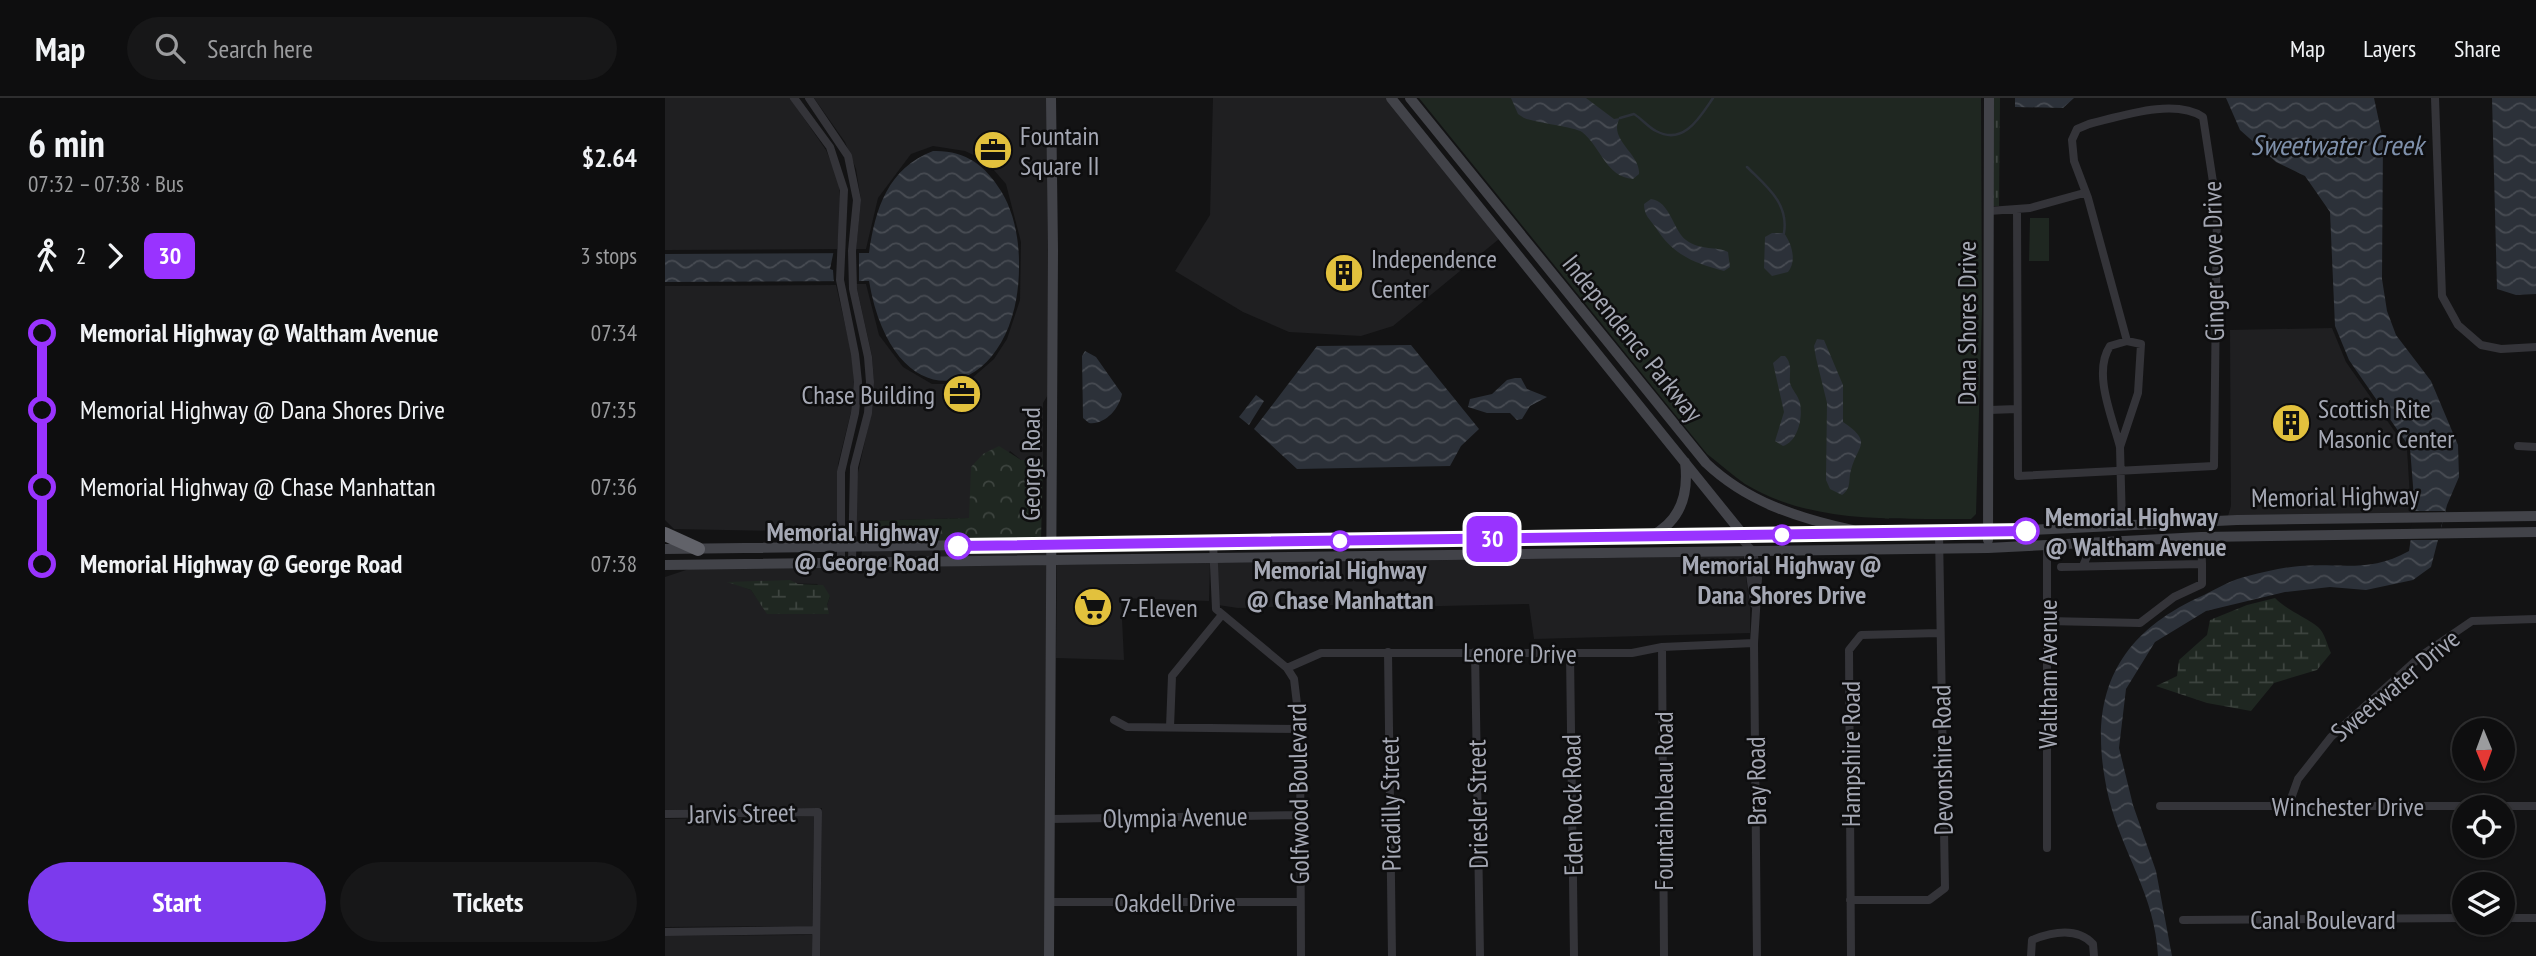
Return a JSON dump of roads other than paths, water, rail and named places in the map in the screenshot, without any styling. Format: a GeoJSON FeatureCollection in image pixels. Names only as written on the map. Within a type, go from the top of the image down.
{"type":"FeatureCollection","features":[{"type":"Feature","properties":{"kind":"highway"},"geometry":{"type":"LineString","coordinates":[[665,534],[698,549]]}},
{"type":"Feature","properties":{"kind":"main road","name":"George Road"},"geometry":{"type":"LineString","coordinates":[[1049,956],[1053,545],[1051,98]]}},
{"type":"Feature","properties":{"kind":"main road","name":"Independence Parkway"},"geometry":{"type":"LineString","coordinates":[[1391,98],[1685,463],[1740,536],[1754,549]]}},
{"type":"Feature","properties":{"kind":"main road","name":"Independence Parkway"},"geometry":{"type":"LineString","coordinates":[[1410,98],[1706,463],[1738,489],[1779,510],[1872,534]]}},
{"type":"Feature","properties":{"kind":"main road","name":"Dana Shores Drive"},"geometry":{"type":"LineString","coordinates":[[1988,548],[1989,98]]}},
{"type":"Feature","properties":{"kind":"main road"},"geometry":{"type":"LineString","coordinates":[[1648,537],[1674,518],[1683,503],[1687,484],[1685,463]]}},
{"type":"Feature","properties":{"kind":"main road","name":"Memorial Highway"},"geometry":{"type":"LineString","coordinates":[[665,549],[1938,533],[2046,531],[2201,522],[2536,516]]}},
{"type":"Feature","properties":{"kind":"main road"},"geometry":{"type":"LineString","coordinates":[[2201,522],[2201,537]]}},
{"type":"Feature","properties":{"kind":"main road"},"geometry":{"type":"LineString","coordinates":[[2046,531],[2047,546]]}},
{"type":"Feature","properties":{"kind":"main road","name":"Memorial Highway"},"geometry":{"type":"LineString","coordinates":[[667,565],[1754,549],[2047,546],[2088,549],[2201,537],[2536,532]]}},
{"type":"Feature","properties":{"kind":"main road"},"geometry":{"type":"LineString","coordinates":[[1754,549],[1774,535]]}},
{"type":"Feature","properties":{"kind":"main road"},"geometry":{"type":"LineString","coordinates":[[1607,537],[1607,553]]}},
{"type":"Feature","properties":{"kind":"main road"},"geometry":{"type":"LineString","coordinates":[[1494,539],[1495,554]]}},
{"type":"Feature","properties":{"kind":"main road"},"geometry":{"type":"LineString","coordinates":[[1370,541],[1370,556]]}},
{"type":"Feature","properties":{"kind":"street"},"geometry":{"type":"LineString","coordinates":[[795,98],[830,147],[840,172],[845,200],[841,290],[854,348],[858,382],[853,421],[841,472],[847,563]]}},
{"type":"Feature","properties":{"kind":"street"},"geometry":{"type":"LineString","coordinates":[[809,98],[836,135],[852,170],[857,210],[852,244],[853,289],[868,357],[870,382],[868,413],[854,467],[846,546]]}},
{"type":"Feature","properties":{"kind":"street"},"geometry":{"type":"LineString","coordinates":[[2435,98],[2442,296],[2458,326],[2481,345],[2501,349],[2536,347]]}},
{"type":"Feature","properties":{"kind":"street","name":"Ginger Cove Drive"},"geometry":{"type":"LineString","coordinates":[[2017,209],[2018,476],[2214,466],[2217,208],[2203,117],[2192,108],[2162,106],[2077,129],[2072,147],[2127,341]]}},
{"type":"Feature","properties":{"kind":"street"},"geometry":{"type":"LineString","coordinates":[[1989,211],[2017,209],[2084,193]]}},
{"type":"Feature","properties":{"kind":"street","name":"Ginger Cove Drive"},"geometry":{"type":"LineString","coordinates":[[2120,447],[2106,393],[2105,359],[2110,346],[2127,341],[2141,344],[2140,382],[2120,447],[2123,526]]}},
{"type":"Feature","properties":{"kind":"street"},"geometry":{"type":"LineString","coordinates":[[1989,410],[2017,409]]}},
{"type":"Feature","properties":{"kind":"street"},"geometry":{"type":"LineString","coordinates":[[2518,446],[2536,447]]}},
{"type":"Feature","properties":{"kind":"street","name":"Devonshire Road"},"geometry":{"type":"LineString","coordinates":[[1850,900],[1929,900],[1945,888],[1938,533]]}},
{"type":"Feature","properties":{"kind":"street"},"geometry":{"type":"LineString","coordinates":[[2047,621],[2096,624],[2144,622],[2169,601],[2202,584],[2201,537]]}},
{"type":"Feature","properties":{"kind":"street"},"geometry":{"type":"LineString","coordinates":[[1170,727],[1172,676],[1221,616],[1214,603],[1213,543]]}},
{"type":"Feature","properties":{"kind":"street","name":"Waltham Avenue"},"geometry":{"type":"LineString","coordinates":[[2047,546],[2047,848]]}},
{"type":"Feature","properties":{"kind":"street","name":"Bray Road"},"geometry":{"type":"LineString","coordinates":[[1754,549],[1749,588],[1755,607],[1757,956]]}},
{"type":"Feature","properties":{"kind":"street"},"geometry":{"type":"LineString","coordinates":[[2088,549],[2094,565]]}},
{"type":"Feature","properties":{"kind":"street"},"geometry":{"type":"LineString","coordinates":[[2083,566],[2088,549]]}},
{"type":"Feature","properties":{"kind":"street"},"geometry":{"type":"LineString","coordinates":[[2061,567],[2202,564]]}},
{"type":"Feature","properties":{"kind":"street","name":"Golfwood Boulevard"},"geometry":{"type":"LineString","coordinates":[[1221,616],[1287,668],[1294,679],[1300,729],[1301,956]]}},
{"type":"Feature","properties":{"kind":"street","name":"Sweetwater Drive"},"geometry":{"type":"LineString","coordinates":[[2288,807],[2298,779],[2331,737],[2422,655],[2472,621],[2536,619]]}},
{"type":"Feature","properties":{"kind":"street","name":"Hampshire Road"},"geometry":{"type":"LineString","coordinates":[[1851,956],[1849,650],[1861,635],[1939,633]]}},
{"type":"Feature","properties":{"kind":"street","name":"Lenore Drive"},"geometry":{"type":"LineString","coordinates":[[1287,668],[1321,653],[1632,653],[1663,647],[1754,643]]}},
{"type":"Feature","properties":{"kind":"street","name":"Fountainbleau Road"},"geometry":{"type":"LineString","coordinates":[[1663,647],[1664,956]]}},
{"type":"Feature","properties":{"kind":"street","name":"Picadilly Street"},"geometry":{"type":"LineString","coordinates":[[1388,652],[1392,956]]}},
{"type":"Feature","properties":{"kind":"street","name":"Driesler Street"},"geometry":{"type":"LineString","coordinates":[[1475,652],[1480,956]]}},
{"type":"Feature","properties":{"kind":"street","name":"Eden Rock Road"},"geometry":{"type":"LineString","coordinates":[[1570,654],[1574,956]]}},
{"type":"Feature","properties":{"kind":"street"},"geometry":{"type":"LineString","coordinates":[[1114,720],[1127,727],[1300,729]]}},
{"type":"Feature","properties":{"kind":"street","name":"Winchester Drive"},"geometry":{"type":"LineString","coordinates":[[2160,806],[2536,806]]}},
{"type":"Feature","properties":{"kind":"street","name":"Jarvis Street"},"geometry":{"type":"LineString","coordinates":[[665,814],[818,812],[816,930]]}},
{"type":"Feature","properties":{"kind":"street","name":"Olympia Avenue"},"geometry":{"type":"LineString","coordinates":[[1050,819],[1301,815]]}},
{"type":"Feature","properties":{"kind":"street","name":"Oakdell Drive"},"geometry":{"type":"LineString","coordinates":[[1049,902],[1300,902]]}},
{"type":"Feature","properties":{"kind":"street","name":"Canal Boulevard"},"geometry":{"type":"LineString","coordinates":[[2183,920],[2452,918]]}},
{"type":"Feature","properties":{"kind":"street"},"geometry":{"type":"LineString","coordinates":[[2515,918],[2536,918]]}},
{"type":"Feature","properties":{"kind":"street"},"geometry":{"type":"LineString","coordinates":[[665,932],[816,930],[816,956]]}},
{"type":"Feature","properties":{"kind":"street"},"geometry":{"type":"LineString","coordinates":[[2031,956],[2032,940],[2047,934],[2073,932],[2093,944],[2094,956]]}},
{"type":"Feature","properties":{"kind":"water"},"geometry":{"type":"Polygon","coordinates":[[[1511,98],[1586,98],[1614,119],[1620,118],[1618,133],[1635,160],[1639,174],[1633,179],[1616,173],[1582,132],[1524,118],[1518,114],[1511,98]]]}},
{"type":"Feature","properties":{"kind":"water"},"geometry":{"type":"Polygon","coordinates":[[[2015,98],[2074,98],[2063,108],[2015,107],[2015,98]]]}},
{"type":"Feature","properties":{"kind":"water","name":"Sweetwater Creek"},"geometry":{"type":"Polygon","coordinates":[[[2226,98],[2374,98],[2383,140],[2382,279],[2387,311],[2396,335],[2431,381],[2458,445],[2459,477],[2447,505],[2431,567],[2413,580],[2366,590],[2330,587],[2285,592],[2206,611],[2155,642],[2126,689],[2119,748],[2133,805],[2156,871],[2172,956],[2158,956],[2151,914],[2115,819],[2103,764],[2101,732],[2104,703],[2113,676],[2127,652],[2147,631],[2172,612],[2231,581],[2294,567],[2368,565],[2395,558],[2409,551],[2415,511],[2410,448],[2349,360],[2335,326],[2330,212],[2305,176],[2276,162],[2240,130],[2226,98]]]}},
{"type":"Feature","properties":{"kind":"water","name":"Sweetwater Creek"},"geometry":{"type":"Polygon","coordinates":[[[2492,98],[2536,98],[2536,294],[2516,295],[2497,289],[2492,98]]]}},
{"type":"Feature","properties":{"kind":"water"},"geometry":{"type":"Polygon","coordinates":[[[933,151],[964,156],[981,167],[1001,191],[1015,226],[1019,263],[1014,309],[1000,345],[979,369],[955,380],[928,378],[904,361],[883,329],[869,281],[665,282],[665,254],[869,253],[875,221],[886,192],[905,168],[933,151]]]}},
{"type":"Feature","properties":{"kind":"water"},"geometry":{"type":"Polygon","coordinates":[[[1651,199],[1663,205],[1686,240],[1697,246],[1728,252],[1730,267],[1724,271],[1703,265],[1685,257],[1670,245],[1646,214],[1644,204],[1651,199]]]}},
{"type":"Feature","properties":{"kind":"water"},"geometry":{"type":"Polygon","coordinates":[[[1772,233],[1784,233],[1793,258],[1788,272],[1772,276],[1764,268],[1765,237],[1772,233]]]}},
{"type":"Feature","properties":{"kind":"water"},"geometry":{"type":"Polygon","coordinates":[[[1817,339],[1824,340],[1843,385],[1843,422],[1861,440],[1848,487],[1842,495],[1830,489],[1826,480],[1827,403],[1814,346],[1817,339]]]}},
{"type":"Feature","properties":{"kind":"water"},"geometry":{"type":"Polygon","coordinates":[[[1411,345],[1479,429],[1461,446],[1450,466],[1297,469],[1254,429],[1317,346],[1411,345]]]}},
{"type":"Feature","properties":{"kind":"water"},"geometry":{"type":"Polygon","coordinates":[[[1085,351],[1096,357],[1122,394],[1110,415],[1095,423],[1089,423],[1083,418],[1082,356],[1085,351]]]}},
{"type":"Feature","properties":{"kind":"water"},"geometry":{"type":"Polygon","coordinates":[[[1785,356],[1789,362],[1790,383],[1801,409],[1796,434],[1783,446],[1775,441],[1784,412],[1773,363],[1785,356]]]}},
{"type":"Feature","properties":{"kind":"water"},"geometry":{"type":"Polygon","coordinates":[[[1521,378],[1527,389],[1547,397],[1530,406],[1522,419],[1517,420],[1510,413],[1487,413],[1468,407],[1470,399],[1492,394],[1507,380],[1521,378]]]}},
{"type":"Feature","properties":{"kind":"water"},"geometry":{"type":"Polygon","coordinates":[[[1256,395],[1264,401],[1249,425],[1239,417],[1256,395]]]}},
{"type":"Feature","properties":{"kind":"waterway"},"geometry":{"type":"LineString","coordinates":[[1620,118],[1634,114],[1656,131],[1675,135],[1697,121],[1713,98]]}},
{"type":"Feature","properties":{"kind":"waterway"},"geometry":{"type":"LineString","coordinates":[[1747,167],[1775,196],[1783,213],[1784,233]]}},
{"type":"Feature","properties":{"kind":"place","name":"Fountain Square II"},"geometry":{"type":"Point","coordinates":[993,150]}},
{"type":"Feature","properties":{"kind":"place","name":"Independence Center"},"geometry":{"type":"Point","coordinates":[1344,273]}},
{"type":"Feature","properties":{"kind":"place","name":"Chase Building"},"geometry":{"type":"Point","coordinates":[962,394]}},
{"type":"Feature","properties":{"kind":"place","name":"Scottish Rite Masonic Center"},"geometry":{"type":"Point","coordinates":[2291,423]}},
{"type":"Feature","properties":{"kind":"place","name":"Memorial Highway @ Waltham Avenue"},"geometry":{"type":"Point","coordinates":[2026,531]}},
{"type":"Feature","properties":{"kind":"place","name":"Memorial Highway @ Dana Shores Drive"},"geometry":{"type":"Point","coordinates":[1782,535]}},
{"type":"Feature","properties":{"kind":"place","name":"Memorial Highway @ Chase Manhattan"},"geometry":{"type":"Point","coordinates":[1340,541]}},
{"type":"Feature","properties":{"kind":"place","name":"Memorial Highway @ George Road"},"geometry":{"type":"Point","coordinates":[958,546]}},
{"type":"Feature","properties":{"kind":"place","name":"7-Eleven"},"geometry":{"type":"Point","coordinates":[1093,607]}}]}
